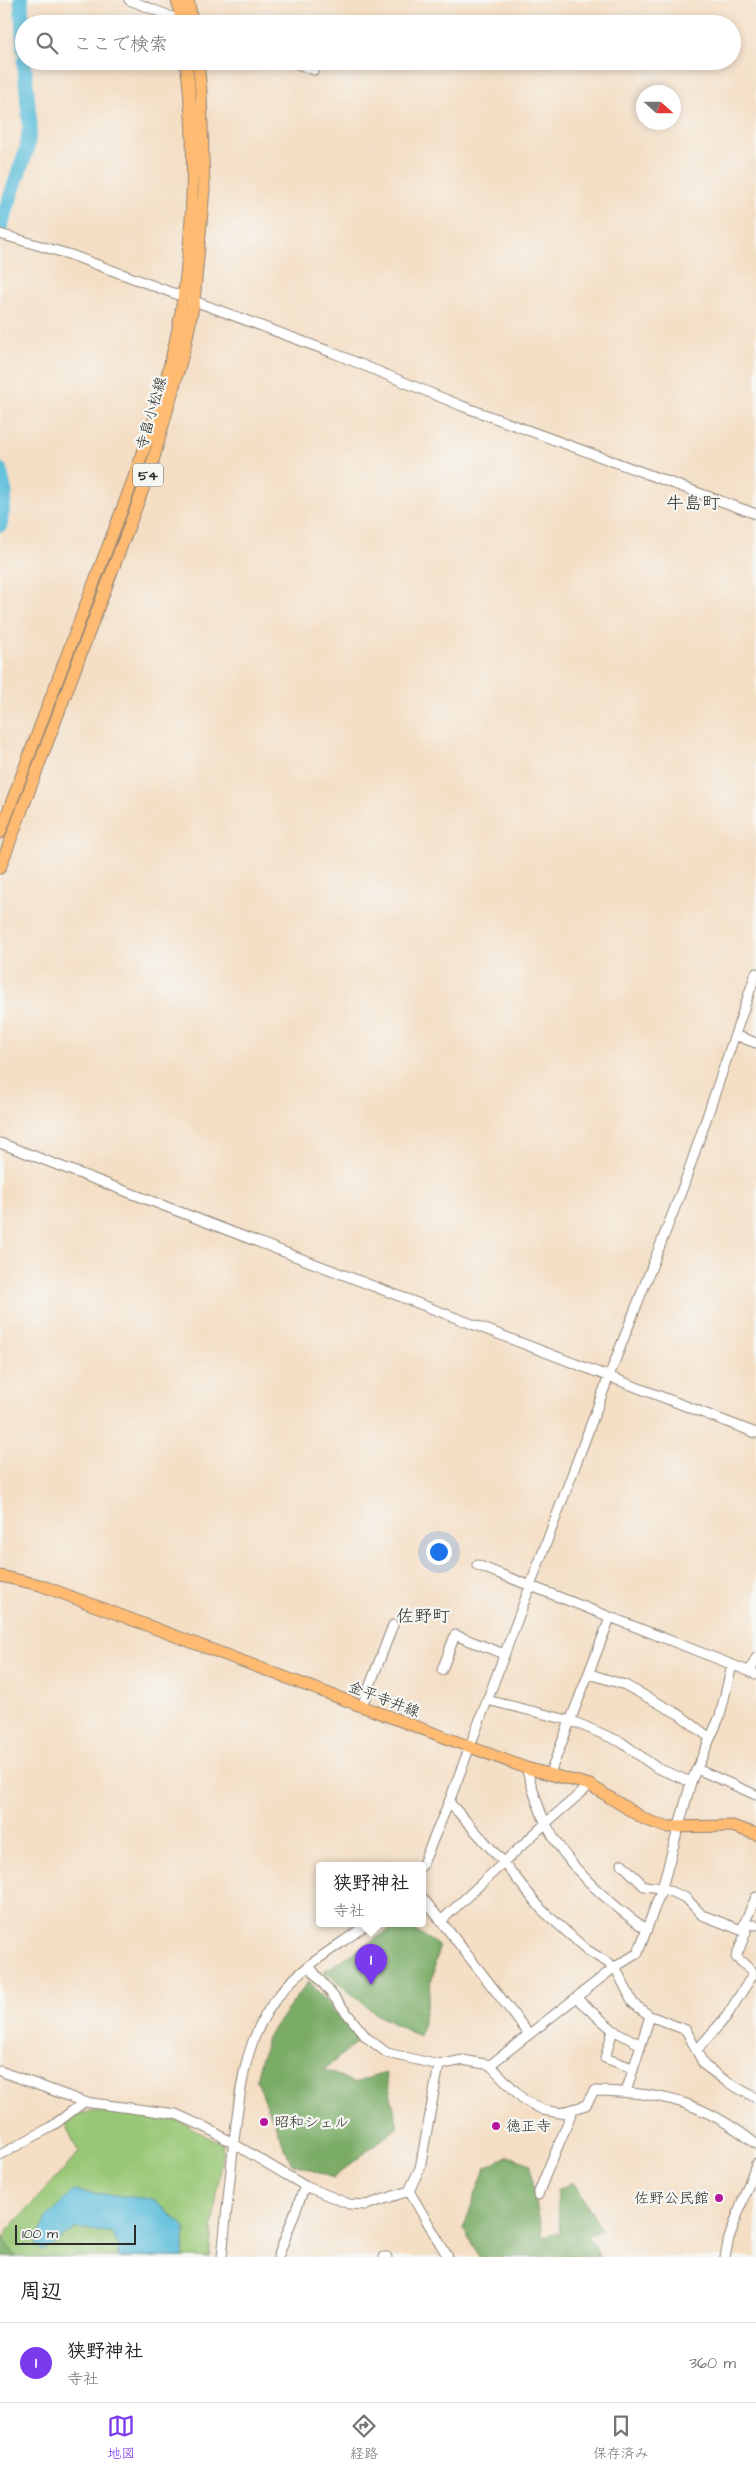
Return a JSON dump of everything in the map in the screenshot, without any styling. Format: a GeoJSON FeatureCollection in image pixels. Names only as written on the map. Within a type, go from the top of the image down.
{"type":"FeatureCollection","features":[{"type":"Feature","properties":{"kind":"main road"},"geometry":{"type":"LineString","coordinates":[[177,0],[184,15]]}},
{"type":"Feature","properties":{"kind":"main road"},"geometry":{"type":"LineString","coordinates":[[187,15],[188,0]]}},
{"type":"Feature","properties":{"kind":"main road","name":"寺畠小松線"},"geometry":{"type":"LineString","coordinates":[[0,868],[151,468],[185,347],[193,189],[190,93],[187,70]]}},
{"type":"Feature","properties":{"kind":"main road","name":"寺畠小松線"},"geometry":{"type":"LineString","coordinates":[[0,833],[140,465],[188,300],[204,189],[202,92],[199,70]]}},
{"type":"Feature","properties":{"kind":"main road","name":"金平寺井線"},"geometry":{"type":"LineString","coordinates":[[0,1576],[40,1585],[469,1748],[526,1768],[590,1785],[644,1818],[666,1827],[732,1826],[756,1834]]}},
{"type":"Feature","properties":{"kind":"street"},"geometry":{"type":"LineString","coordinates":[[129,0],[167,15]]}},
{"type":"Feature","properties":{"kind":"street"},"geometry":{"type":"LineString","coordinates":[[0,234],[71,255],[331,352],[462,406],[756,514]]}},
{"type":"Feature","properties":{"kind":"street"},"geometry":{"type":"LineString","coordinates":[[424,1862],[449,1802],[609,1376],[683,1187],[756,973]]}},
{"type":"Feature","properties":{"kind":"street"},"geometry":{"type":"LineString","coordinates":[[734,1035],[756,1043]]}},
{"type":"Feature","properties":{"kind":"street"},"geometry":{"type":"LineString","coordinates":[[0,1143],[756,1433]]}},
{"type":"Feature","properties":{"kind":"street"},"geometry":{"type":"LineString","coordinates":[[477,1565],[753,1672],[756,1658]]}},
{"type":"Feature","properties":{"kind":"street"},"geometry":{"type":"LineString","coordinates":[[550,1773],[572,1721],[610,1618]]}},
{"type":"Feature","properties":{"kind":"street"},"geometry":{"type":"LineString","coordinates":[[362,1706],[393,1625]]}},
{"type":"Feature","properties":{"kind":"street"},"geometry":{"type":"LineString","coordinates":[[442,1670],[454,1635],[504,1654]]}},
{"type":"Feature","properties":{"kind":"street"},"geometry":{"type":"LineString","coordinates":[[490,2065],[615,1967],[638,1953],[662,1888],[691,1782],[720,1716],[732,1665]]}},
{"type":"Feature","properties":{"kind":"street"},"geometry":{"type":"LineString","coordinates":[[590,1674],[625,1685],[680,1714],[710,1738]]}},
{"type":"Feature","properties":{"kind":"street"},"geometry":{"type":"LineString","coordinates":[[487,1700],[572,1721],[621,1742],[657,1768],[691,1782]]}},
{"type":"Feature","properties":{"kind":"street"},"geometry":{"type":"LineString","coordinates":[[526,1768],[546,1823],[578,1872],[619,1910],[646,1930]]}},
{"type":"Feature","properties":{"kind":"street"},"geometry":{"type":"LineString","coordinates":[[697,1769],[756,1796]]}},
{"type":"Feature","properties":{"kind":"street"},"geometry":{"type":"LineString","coordinates":[[442,1921],[546,1823],[590,1785]]}},
{"type":"Feature","properties":{"kind":"street"},"geometry":{"type":"LineString","coordinates":[[449,1802],[504,1863],[542,1910],[587,1950],[615,1967],[633,2002],[650,2016],[686,2030],[704,2064],[714,2073],[756,2098]]}},
{"type":"Feature","properties":{"kind":"street"},"geometry":{"type":"LineString","coordinates":[[622,1864],[644,1886],[662,1888],[686,1898],[702,1915],[745,1928],[756,1925]]}},
{"type":"Feature","properties":{"kind":"street"},"geometry":{"type":"LineString","coordinates":[[697,2050],[726,2017],[754,1971],[736,1957],[756,1897]]}},
{"type":"Feature","properties":{"kind":"street"},"geometry":{"type":"LineString","coordinates":[[426,1902],[529,2034]]}},
{"type":"Feature","properties":{"kind":"street"},"geometry":{"type":"LineString","coordinates":[[222,2257],[242,2078],[250,2043],[259,2022],[274,2002],[308,1966],[363,1927]]}},
{"type":"Feature","properties":{"kind":"street"},"geometry":{"type":"LineString","coordinates":[[308,1966],[366,2037],[387,2053],[439,2065],[463,2060],[490,2065],[524,2100],[543,2110],[560,2113],[586,2106],[594,2091],[626,2092],[668,2098],[698,2107],[730,2124],[756,2144]]}},
{"type":"Feature","properties":{"kind":"street"},"geometry":{"type":"LineString","coordinates":[[576,1998],[613,2030],[639,2044]]}},
{"type":"Feature","properties":{"kind":"street"},"geometry":{"type":"LineString","coordinates":[[626,2092],[639,2044],[650,2016]]}},
{"type":"Feature","properties":{"kind":"street"},"geometry":{"type":"LineString","coordinates":[[613,2030],[605,2058],[632,2068]]}},
{"type":"Feature","properties":{"kind":"street"},"geometry":{"type":"LineString","coordinates":[[0,2071],[84,2102],[176,2114],[234,2144],[305,2186],[349,2204],[366,2205],[409,2191],[420,2168],[439,2065]]}},
{"type":"Feature","properties":{"kind":"street"},"geometry":{"type":"LineString","coordinates":[[0,2155],[51,2127],[84,2102]]}},
{"type":"Feature","properties":{"kind":"street"},"geometry":{"type":"LineString","coordinates":[[538,2195],[551,2158],[562,2140],[572,2111]]}},
{"type":"Feature","properties":{"kind":"street"},"geometry":{"type":"LineString","coordinates":[[725,2257],[756,2164]]}},
{"type":"Feature","properties":{"kind":"street"},"geometry":{"type":"LineString","coordinates":[[278,2257],[305,2186]]}},
{"type":"Feature","properties":{"kind":"street"},"geometry":{"type":"LineString","coordinates":[[409,2191],[448,2257]]}},
{"type":"Feature","properties":{"kind":"green space"},"geometry":{"type":"Polygon","coordinates":[[[394,1927],[410,1927],[439,1946],[420,2037],[377,2015],[324,1971],[394,1927]]]}},
{"type":"Feature","properties":{"kind":"green space"},"geometry":{"type":"Polygon","coordinates":[[[309,1981],[359,2040],[324,2070],[354,2082],[386,2073],[398,2127],[333,2178],[291,2163],[256,2079],[267,2037],[309,1981]]]}},
{"type":"Feature","properties":{"kind":"green space"},"geometry":{"type":"Polygon","coordinates":[[[93,2111],[150,2115],[172,2119],[186,2124],[223,2144],[209,2257],[5,2257],[2,2244],[8,2230],[79,2153],[64,2122],[80,2114],[93,2111]]]}},
{"type":"Feature","properties":{"kind":"green space"},"geometry":{"type":"Polygon","coordinates":[[[509,2156],[531,2164],[532,2183],[543,2237],[560,2233],[557,2190],[573,2182],[602,2230],[588,2236],[600,2257],[480,2257],[463,2229],[485,2168],[509,2156]]]}},
{"type":"Feature","properties":{"kind":"green space"},"geometry":{"type":"Polygon","coordinates":[[[0,2218],[3,2239],[16,2257],[0,2257],[0,2218]]]}},
{"type":"Feature","properties":{"kind":"water"},"geometry":{"type":"Polygon","coordinates":[[[73,2191],[153,2199],[185,2227],[183,2257],[118,2257],[119,2247],[112,2233],[77,2228],[43,2251],[35,2245],[46,2218],[73,2191]]]}},
{"type":"Feature","properties":{"kind":"waterway"},"geometry":{"type":"LineString","coordinates":[[21,0],[22,15]]}},
{"type":"Feature","properties":{"kind":"waterway"},"geometry":{"type":"LineString","coordinates":[[0,228],[27,148],[30,125],[25,70]]}},
{"type":"Feature","properties":{"kind":"waterway"},"geometry":{"type":"LineString","coordinates":[[0,470],[5,493],[0,525]]}},
{"type":"Feature","properties":{"kind":"place","name":"狭野神社"},"geometry":{"type":"Point","coordinates":[371,1985]}},
{"type":"Feature","properties":{"kind":"place","name":"昭和シェル"},"geometry":{"type":"Point","coordinates":[264,2122]}},
{"type":"Feature","properties":{"kind":"place","name":"徳正寺"},"geometry":{"type":"Point","coordinates":[496,2126]}},
{"type":"Feature","properties":{"kind":"place","name":"佐野公民館"},"geometry":{"type":"Point","coordinates":[719,2198]}},
{"type":"Feature","properties":{"kind":"district","name":"牛島町"},"geometry":{"type":"Point","coordinates":[693,503]}},
{"type":"Feature","properties":{"kind":"district","name":"佐野町"},"geometry":{"type":"Point","coordinates":[423,1616]}}]}
